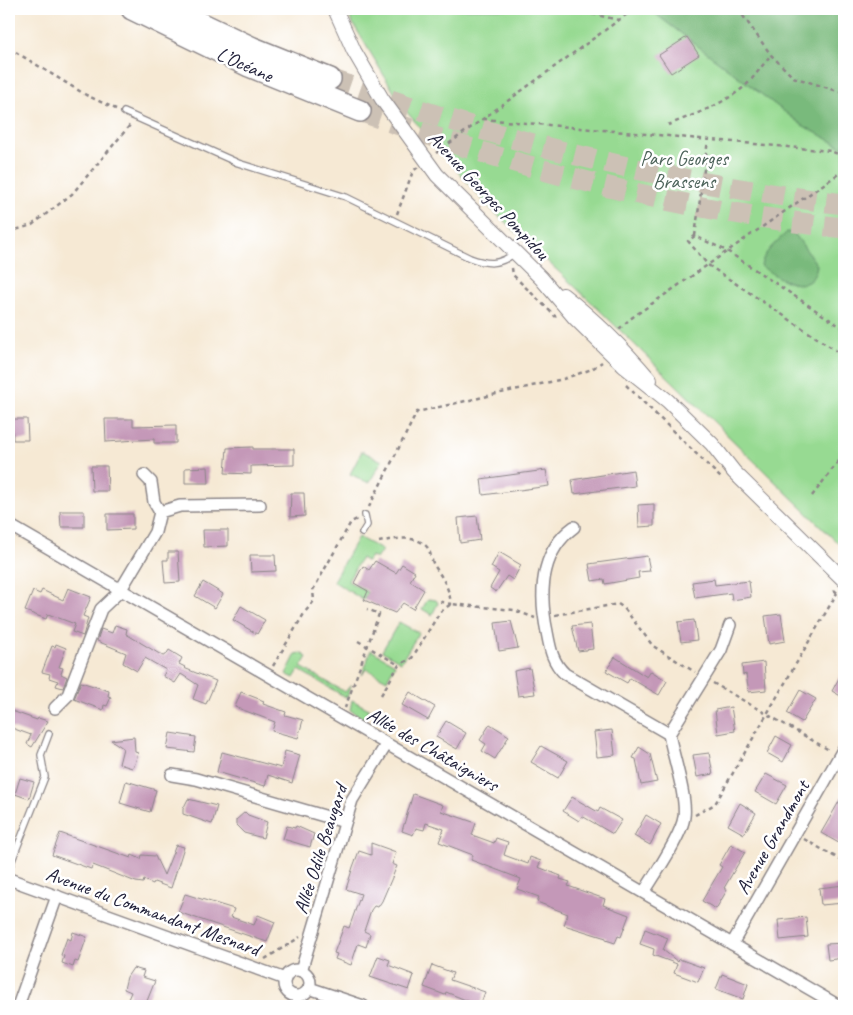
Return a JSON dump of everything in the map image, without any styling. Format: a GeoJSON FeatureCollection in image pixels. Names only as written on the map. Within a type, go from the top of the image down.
{"type":"FeatureCollection","features":[{"type":"Feature","properties":{"kind":"highway","name":"L’Océane"},"geometry":{"type":"LineString","coordinates":[[132,9],[249,66],[360,111]]}},
{"type":"Feature","properties":{"kind":"highway","name":"L’Océane"},"geometry":{"type":"LineString","coordinates":[[171,9],[252,48],[330,79]]}},
{"type":"Feature","properties":{"kind":"street","name":"Avenue Georges Pompidou"},"geometry":{"type":"LineString","coordinates":[[334,9],[354,51],[382,99],[415,148],[437,174],[514,253],[541,278],[584,311],[632,359],[668,401],[712,444],[734,472],[842,583]]}},
{"type":"Feature","properties":{"kind":"street"},"geometry":{"type":"LineString","coordinates":[[55,708],[68,695],[101,609],[120,591],[155,532],[160,512],[154,502],[151,482],[144,475]]}},
{"type":"Feature","properties":{"kind":"street"},"geometry":{"type":"LineString","coordinates":[[160,512],[180,506],[260,505]]}},
{"type":"Feature","properties":{"kind":"street","name":"Allée des Châtaigniers"},"geometry":{"type":"LineString","coordinates":[[9,525],[386,745],[644,892],[826,1003],[839,1006]]}},
{"type":"Feature","properties":{"kind":"street"},"geometry":{"type":"LineString","coordinates":[[574,527],[558,542],[543,578],[541,600],[552,654],[560,670],[669,734]]}},
{"type":"Feature","properties":{"kind":"street"},"geometry":{"type":"LineString","coordinates":[[644,892],[680,831],[684,818],[684,804],[669,734],[721,650],[730,625]]}},
{"type":"Feature","properties":{"kind":"street","name":"Allée Odile Beaugard"},"geometry":{"type":"LineString","coordinates":[[301,971],[355,793],[386,745]]}},
{"type":"Feature","properties":{"kind":"street","name":"Avenue Grandmont"},"geometry":{"type":"LineString","coordinates":[[732,944],[844,748]]}},
{"type":"Feature","properties":{"kind":"street"},"geometry":{"type":"LineString","coordinates":[[172,775],[196,779],[345,822]]}},
{"type":"Feature","properties":{"kind":"street","name":"Avenue du Commandant Mesnard"},"geometry":{"type":"LineString","coordinates":[[9,879],[285,979]]}},
{"type":"Feature","properties":{"kind":"street"},"geometry":{"type":"LineString","coordinates":[[18,1006],[57,896]]}},
{"type":"Feature","properties":{"kind":"street"},"geometry":{"type":"LineString","coordinates":[[301,971],[308,976],[309,988],[294,1001],[287,992],[285,979],[290,973],[301,971]]}},
{"type":"Feature","properties":{"kind":"street"},"geometry":{"type":"LineString","coordinates":[[309,988],[364,1006]]}},
{"type":"Feature","properties":{"kind":"lane"},"geometry":{"type":"LineString","coordinates":[[124,112],[238,163],[346,197],[484,263],[500,262],[514,253]]}},
{"type":"Feature","properties":{"kind":"lane"},"geometry":{"type":"LineString","coordinates":[[362,533],[367,525],[365,515]]}},
{"type":"Feature","properties":{"kind":"lane"},"geometry":{"type":"LineString","coordinates":[[9,868],[45,777],[41,755],[48,734]]}},
{"type":"Feature","properties":{"kind":"path"},"geometry":{"type":"LineString","coordinates":[[569,9],[619,20]]}},
{"type":"Feature","properties":{"kind":"path"},"geometry":{"type":"LineString","coordinates":[[431,157],[634,9]]}},
{"type":"Feature","properties":{"kind":"path"},"geometry":{"type":"LineString","coordinates":[[738,9],[771,55],[793,77],[844,93]]}},
{"type":"Feature","properties":{"kind":"path"},"geometry":{"type":"LineString","coordinates":[[9,48],[94,99],[124,112]]}},
{"type":"Feature","properties":{"kind":"path"},"geometry":{"type":"LineString","coordinates":[[668,125],[738,91],[751,80],[771,55]]}},
{"type":"Feature","properties":{"kind":"path"},"geometry":{"type":"LineString","coordinates":[[483,119],[831,151],[844,157]]}},
{"type":"Feature","properties":{"kind":"path"},"geometry":{"type":"LineString","coordinates":[[9,232],[32,225],[72,194],[131,125],[142,120]]}},
{"type":"Feature","properties":{"kind":"path"},"geometry":{"type":"LineString","coordinates":[[708,140],[694,236],[688,242],[708,265],[844,356]]}},
{"type":"Feature","properties":{"kind":"path"},"geometry":{"type":"LineString","coordinates":[[402,203],[413,171],[421,165]]}},
{"type":"Feature","properties":{"kind":"path"},"geometry":{"type":"LineString","coordinates":[[613,334],[630,319],[844,170]]}},
{"type":"Feature","properties":{"kind":"path"},"geometry":{"type":"LineString","coordinates":[[694,236],[727,251],[844,329]]}},
{"type":"Feature","properties":{"kind":"path"},"geometry":{"type":"LineString","coordinates":[[272,667],[314,600],[313,590],[351,522],[365,515],[416,412],[563,379],[588,371],[602,362]]}},
{"type":"Feature","properties":{"kind":"path"},"geometry":{"type":"LineString","coordinates":[[812,496],[844,454]]}},
{"type":"Feature","properties":{"kind":"path"},"geometry":{"type":"LineString","coordinates":[[379,542],[405,538],[423,543],[449,589],[451,604]]}},
{"type":"Feature","properties":{"kind":"path"},"geometry":{"type":"LineString","coordinates":[[684,818],[710,808],[715,804],[842,583]]}},
{"type":"Feature","properties":{"kind":"path"},"geometry":{"type":"LineString","coordinates":[[437,601],[514,610],[534,618],[618,604],[624,608],[653,646],[831,750]]}},
{"type":"Feature","properties":{"kind":"path"},"geometry":{"type":"LineString","coordinates":[[381,695],[399,665],[412,658],[440,612],[451,604]]}},
{"type":"Feature","properties":{"kind":"path"},"geometry":{"type":"LineString","coordinates":[[342,712],[347,705],[379,614],[367,609]]}},
{"type":"Feature","properties":{"kind":"path"},"geometry":{"type":"LineString","coordinates":[[358,641],[399,665]]}},
{"type":"Feature","properties":{"kind":"path"},"geometry":{"type":"LineString","coordinates":[[802,838],[844,862]]}},
{"type":"Feature","properties":{"kind":"path"},"geometry":{"type":"LineString","coordinates":[[265,958],[301,936]]}},
{"type":"Feature","properties":{"kind":"green space","name":"Parc Georges Brassens"},"geometry":{"type":"Polygon","coordinates":[[[351,9],[844,9],[844,549],[589,300],[488,206],[404,109],[348,15],[352,13],[351,9]]]}},
{"type":"Feature","properties":{"kind":"green space"},"geometry":{"type":"Polygon","coordinates":[[[649,9],[805,9],[844,12],[844,148],[802,125],[649,9]]]}},
{"type":"Feature","properties":{"kind":"green space"},"geometry":{"type":"Polygon","coordinates":[[[787,232],[794,233],[817,265],[814,276],[808,282],[801,284],[784,280],[761,266],[767,252],[787,232]]]}},
{"type":"Feature","properties":{"kind":"green space"},"geometry":{"type":"Polygon","coordinates":[[[362,451],[382,461],[369,483],[350,474],[362,451]]]}},
{"type":"Feature","properties":{"kind":"green space"},"geometry":{"type":"Polygon","coordinates":[[[358,537],[382,550],[376,559],[371,556],[367,562],[361,558],[348,581],[367,592],[363,600],[333,581],[358,537]]]}},
{"type":"Feature","properties":{"kind":"green space"},"geometry":{"type":"Polygon","coordinates":[[[428,599],[436,600],[438,603],[432,615],[422,609],[428,599]]]}},
{"type":"Feature","properties":{"kind":"green space"},"geometry":{"type":"Polygon","coordinates":[[[399,622],[419,633],[401,662],[382,651],[399,622]]]}},
{"type":"Feature","properties":{"kind":"green space"},"geometry":{"type":"Polygon","coordinates":[[[371,650],[395,664],[387,680],[366,669],[362,675],[371,650]]]}},
{"type":"Feature","properties":{"kind":"green space"},"geometry":{"type":"Polygon","coordinates":[[[301,653],[307,657],[301,667],[345,692],[351,685],[347,698],[299,670],[294,678],[286,674],[296,654],[301,653]]]}},
{"type":"Feature","properties":{"kind":"green space"},"geometry":{"type":"Polygon","coordinates":[[[352,700],[369,709],[363,719],[350,710],[352,700]]]}},
{"type":"Feature","properties":{"kind":"building"},"geometry":{"type":"Polygon","coordinates":[[[687,37],[699,55],[671,73],[659,55],[687,37]]]}},
{"type":"Feature","properties":{"kind":"building"},"geometry":{"type":"Polygon","coordinates":[[[12,419],[27,419],[28,440],[13,440],[12,419]]]}},
{"type":"Feature","properties":{"kind":"building"},"geometry":{"type":"Polygon","coordinates":[[[105,419],[133,419],[133,426],[176,425],[176,443],[154,443],[154,439],[106,442],[105,419]]]}},
{"type":"Feature","properties":{"kind":"building"},"geometry":{"type":"Polygon","coordinates":[[[253,447],[253,449],[294,449],[294,465],[251,466],[251,474],[225,473],[227,448],[253,447]]]}},
{"type":"Feature","properties":{"kind":"building"},"geometry":{"type":"Polygon","coordinates":[[[91,466],[107,466],[108,491],[92,491],[91,466]]]}},
{"type":"Feature","properties":{"kind":"building"},"geometry":{"type":"Polygon","coordinates":[[[208,467],[209,483],[185,483],[185,468],[208,467]]]}},
{"type":"Feature","properties":{"kind":"building"},"geometry":{"type":"Polygon","coordinates":[[[546,470],[549,486],[483,495],[481,479],[546,470]]]}},
{"type":"Feature","properties":{"kind":"building"},"geometry":{"type":"Polygon","coordinates":[[[633,470],[635,486],[574,494],[572,480],[633,470]]]}},
{"type":"Feature","properties":{"kind":"building"},"geometry":{"type":"Polygon","coordinates":[[[291,493],[304,493],[305,516],[290,517],[291,493]]]}},
{"type":"Feature","properties":{"kind":"building"},"geometry":{"type":"Polygon","coordinates":[[[654,504],[654,526],[639,527],[638,505],[654,504]]]}},
{"type":"Feature","properties":{"kind":"building"},"geometry":{"type":"Polygon","coordinates":[[[60,511],[84,511],[84,527],[61,527],[60,511]]]}},
{"type":"Feature","properties":{"kind":"building"},"geometry":{"type":"Polygon","coordinates":[[[107,514],[133,514],[133,529],[107,530],[107,514]]]}},
{"type":"Feature","properties":{"kind":"building"},"geometry":{"type":"Polygon","coordinates":[[[477,516],[480,540],[460,543],[458,518],[477,516]]]}},
{"type":"Feature","properties":{"kind":"building"},"geometry":{"type":"Polygon","coordinates":[[[203,530],[228,530],[228,546],[204,547],[203,530]]]}},
{"type":"Feature","properties":{"kind":"building"},"geometry":{"type":"Polygon","coordinates":[[[168,552],[178,552],[180,582],[165,583],[163,560],[168,560],[168,552]]]}},
{"type":"Feature","properties":{"kind":"building"},"geometry":{"type":"Polygon","coordinates":[[[499,552],[521,565],[513,580],[507,576],[496,592],[490,588],[499,572],[491,567],[499,552]]]}},
{"type":"Feature","properties":{"kind":"building"},"geometry":{"type":"Polygon","coordinates":[[[250,555],[275,555],[276,571],[251,572],[250,555]]]}},
{"type":"Feature","properties":{"kind":"building"},"geometry":{"type":"Polygon","coordinates":[[[647,556],[650,571],[638,572],[639,578],[605,584],[604,579],[592,581],[589,564],[647,556]]]}},
{"type":"Feature","properties":{"kind":"building"},"geometry":{"type":"Polygon","coordinates":[[[375,561],[396,573],[402,564],[415,572],[410,581],[424,590],[413,609],[403,603],[395,613],[364,600],[368,591],[354,583],[363,566],[369,570],[375,561]]]}},
{"type":"Feature","properties":{"kind":"building"},"geometry":{"type":"Polygon","coordinates":[[[714,579],[715,585],[749,581],[751,597],[732,600],[731,593],[695,598],[692,582],[714,579]]]}},
{"type":"Feature","properties":{"kind":"building"},"geometry":{"type":"Polygon","coordinates":[[[203,582],[223,594],[215,608],[195,596],[203,582]]]}},
{"type":"Feature","properties":{"kind":"building"},"geometry":{"type":"Polygon","coordinates":[[[68,588],[91,597],[83,616],[88,618],[83,636],[72,632],[75,624],[48,614],[46,619],[25,611],[33,591],[40,594],[42,590],[63,600],[68,588]]]}},
{"type":"Feature","properties":{"kind":"building"},"geometry":{"type":"Polygon","coordinates":[[[241,606],[265,620],[257,634],[233,620],[241,606]]]}},
{"type":"Feature","properties":{"kind":"building"},"geometry":{"type":"Polygon","coordinates":[[[781,614],[785,641],[769,644],[765,616],[781,614]]]}},
{"type":"Feature","properties":{"kind":"building"},"geometry":{"type":"Polygon","coordinates":[[[694,620],[697,640],[681,642],[678,622],[694,620]]]}},
{"type":"Feature","properties":{"kind":"building"},"geometry":{"type":"Polygon","coordinates":[[[511,621],[518,648],[499,651],[495,623],[511,621]]]}},
{"type":"Feature","properties":{"kind":"building"},"geometry":{"type":"Polygon","coordinates":[[[590,624],[593,649],[578,651],[572,626],[590,624]]]}},
{"type":"Feature","properties":{"kind":"building"},"geometry":{"type":"Polygon","coordinates":[[[115,625],[127,629],[126,634],[163,656],[169,650],[182,658],[179,664],[184,668],[216,681],[206,704],[193,699],[198,685],[181,674],[175,683],[163,676],[166,670],[145,658],[137,671],[123,663],[126,653],[97,641],[101,629],[112,633],[115,625]]]}},
{"type":"Feature","properties":{"kind":"building"},"geometry":{"type":"Polygon","coordinates":[[[56,644],[66,648],[59,667],[63,668],[61,674],[67,677],[63,688],[56,686],[58,681],[49,678],[50,674],[42,672],[52,646],[55,647],[56,644]]]}},
{"type":"Feature","properties":{"kind":"building"},"geometry":{"type":"Polygon","coordinates":[[[615,657],[647,677],[651,671],[667,681],[659,695],[630,678],[627,683],[606,671],[615,657]]]}},
{"type":"Feature","properties":{"kind":"building"},"geometry":{"type":"Polygon","coordinates":[[[764,662],[766,690],[749,692],[746,674],[743,675],[742,665],[764,662]]]}},
{"type":"Feature","properties":{"kind":"building"},"geometry":{"type":"Polygon","coordinates":[[[530,668],[535,694],[518,696],[514,671],[530,668]]]}},
{"type":"Feature","properties":{"kind":"building"},"geometry":{"type":"Polygon","coordinates":[[[844,669],[844,698],[832,691],[844,669]]]}},
{"type":"Feature","properties":{"kind":"building"},"geometry":{"type":"Polygon","coordinates":[[[81,682],[109,691],[108,696],[111,697],[107,706],[104,705],[103,710],[74,699],[81,682]]]}},
{"type":"Feature","properties":{"kind":"building"},"geometry":{"type":"Polygon","coordinates":[[[800,690],[816,699],[802,722],[787,713],[800,690]]]}},
{"type":"Feature","properties":{"kind":"building"},"geometry":{"type":"Polygon","coordinates":[[[241,692],[264,701],[263,704],[286,712],[285,715],[303,720],[298,738],[272,731],[275,722],[235,707],[241,692]]]}},
{"type":"Feature","properties":{"kind":"building"},"geometry":{"type":"Polygon","coordinates":[[[410,692],[435,707],[428,720],[402,705],[410,692]]]}},
{"type":"Feature","properties":{"kind":"building"},"geometry":{"type":"Polygon","coordinates":[[[731,707],[735,731],[718,734],[715,710],[731,707]]]}},
{"type":"Feature","properties":{"kind":"building"},"geometry":{"type":"Polygon","coordinates":[[[9,710],[37,720],[38,718],[48,721],[32,747],[27,744],[31,735],[9,727],[9,710]]]}},
{"type":"Feature","properties":{"kind":"building"},"geometry":{"type":"Polygon","coordinates":[[[446,721],[466,733],[457,749],[436,737],[446,721]]]}},
{"type":"Feature","properties":{"kind":"building"},"geometry":{"type":"Polygon","coordinates":[[[490,724],[509,736],[495,759],[482,751],[486,744],[480,740],[490,724]]]}},
{"type":"Feature","properties":{"kind":"building"},"geometry":{"type":"Polygon","coordinates":[[[612,730],[615,755],[597,757],[594,732],[612,730]]]}},
{"type":"Feature","properties":{"kind":"building"},"geometry":{"type":"Polygon","coordinates":[[[170,733],[196,737],[194,752],[167,749],[170,733]]]}},
{"type":"Feature","properties":{"kind":"building"},"geometry":{"type":"Polygon","coordinates":[[[776,736],[792,745],[783,762],[767,753],[776,736]]]}},
{"type":"Feature","properties":{"kind":"building"},"geometry":{"type":"Polygon","coordinates":[[[134,737],[135,752],[138,753],[132,768],[119,764],[123,748],[111,740],[134,737]]]}},
{"type":"Feature","properties":{"kind":"building"},"geometry":{"type":"Polygon","coordinates":[[[541,746],[568,761],[558,778],[531,762],[541,746]]]}},
{"type":"Feature","properties":{"kind":"building"},"geometry":{"type":"Polygon","coordinates":[[[639,747],[650,754],[657,782],[641,785],[636,759],[633,758],[639,747]]]}},
{"type":"Feature","properties":{"kind":"building"},"geometry":{"type":"Polygon","coordinates":[[[285,751],[300,755],[292,783],[268,775],[265,786],[217,772],[222,752],[281,768],[285,751]]]}},
{"type":"Feature","properties":{"kind":"building"},"geometry":{"type":"Polygon","coordinates":[[[709,753],[713,774],[697,777],[693,755],[709,753]]]}},
{"type":"Feature","properties":{"kind":"building"},"geometry":{"type":"Polygon","coordinates":[[[766,774],[787,785],[776,804],[755,792],[766,774]]]}},
{"type":"Feature","properties":{"kind":"building"},"geometry":{"type":"Polygon","coordinates":[[[20,778],[34,782],[29,799],[15,794],[20,778]]]}},
{"type":"Feature","properties":{"kind":"building"},"geometry":{"type":"Polygon","coordinates":[[[126,781],[156,790],[150,812],[120,803],[126,781]]]}},
{"type":"Feature","properties":{"kind":"building"},"geometry":{"type":"Polygon","coordinates":[[[844,793],[844,846],[821,833],[844,793]]]}},
{"type":"Feature","properties":{"kind":"building"},"geometry":{"type":"Polygon","coordinates":[[[413,794],[443,805],[441,811],[476,823],[472,835],[494,843],[496,838],[508,842],[504,855],[528,864],[530,857],[541,861],[538,867],[561,876],[560,879],[570,882],[568,886],[605,899],[603,905],[629,915],[621,937],[618,936],[615,943],[606,940],[606,938],[564,925],[568,914],[537,902],[539,897],[517,889],[521,879],[471,860],[473,855],[439,842],[444,829],[426,823],[424,830],[416,828],[413,835],[402,831],[413,794]]]}},
{"type":"Feature","properties":{"kind":"building"},"geometry":{"type":"Polygon","coordinates":[[[572,797],[598,812],[600,808],[622,820],[613,834],[582,816],[579,821],[563,811],[572,797]]]}},
{"type":"Feature","properties":{"kind":"building"},"geometry":{"type":"Polygon","coordinates":[[[188,799],[217,806],[212,824],[183,814],[183,809],[188,799]]]}},
{"type":"Feature","properties":{"kind":"building"},"geometry":{"type":"Polygon","coordinates":[[[740,803],[756,813],[744,834],[728,825],[740,803]]]}},
{"type":"Feature","properties":{"kind":"building"},"geometry":{"type":"Polygon","coordinates":[[[245,812],[267,822],[263,838],[244,833],[236,825],[236,820],[245,812]]]}},
{"type":"Feature","properties":{"kind":"building"},"geometry":{"type":"Polygon","coordinates":[[[646,815],[661,824],[650,845],[634,836],[646,815]]]}},
{"type":"Feature","properties":{"kind":"building"},"geometry":{"type":"Polygon","coordinates":[[[287,826],[295,828],[296,826],[314,834],[310,847],[283,839],[287,826]]]}},
{"type":"Feature","properties":{"kind":"building"},"geometry":{"type":"Polygon","coordinates":[[[60,833],[131,858],[132,855],[141,859],[142,855],[155,856],[164,875],[176,845],[184,847],[171,888],[144,880],[143,883],[136,882],[93,865],[91,869],[52,855],[60,833]]]}},
{"type":"Feature","properties":{"kind":"building"},"geometry":{"type":"Polygon","coordinates":[[[371,843],[396,852],[392,864],[397,866],[382,901],[378,907],[374,906],[371,910],[364,931],[370,934],[366,947],[358,944],[351,965],[335,959],[337,954],[334,953],[344,926],[349,928],[361,894],[346,889],[353,867],[359,851],[371,855],[371,843]]]}},
{"type":"Feature","properties":{"kind":"building"},"geometry":{"type":"Polygon","coordinates":[[[731,844],[745,852],[724,888],[727,890],[716,909],[702,901],[722,867],[719,865],[731,844]]]}},
{"type":"Feature","properties":{"kind":"building"},"geometry":{"type":"Polygon","coordinates":[[[844,885],[844,903],[821,905],[819,888],[844,885]]]}},
{"type":"Feature","properties":{"kind":"building"},"geometry":{"type":"Polygon","coordinates":[[[185,894],[234,909],[231,917],[254,925],[258,915],[275,922],[267,942],[178,912],[185,894]]]}},
{"type":"Feature","properties":{"kind":"building"},"geometry":{"type":"Polygon","coordinates":[[[806,917],[808,937],[780,940],[778,920],[806,917]]]}},
{"type":"Feature","properties":{"kind":"building"},"geometry":{"type":"Polygon","coordinates":[[[645,929],[668,938],[663,950],[678,962],[679,959],[704,968],[698,982],[674,973],[677,964],[653,955],[654,949],[640,944],[645,929]]]}},
{"type":"Feature","properties":{"kind":"building"},"geometry":{"type":"Polygon","coordinates":[[[73,932],[87,937],[78,962],[75,961],[73,967],[62,963],[64,956],[61,955],[67,938],[71,940],[73,932]]]}},
{"type":"Feature","properties":{"kind":"building"},"geometry":{"type":"Polygon","coordinates":[[[844,943],[844,958],[828,960],[826,944],[844,943]]]}},
{"type":"Feature","properties":{"kind":"building"},"geometry":{"type":"Polygon","coordinates":[[[378,956],[390,960],[388,965],[414,975],[409,990],[370,977],[378,956]]]}},
{"type":"Feature","properties":{"kind":"building"},"geometry":{"type":"Polygon","coordinates":[[[432,965],[453,973],[450,980],[485,992],[480,1006],[446,992],[445,995],[424,987],[432,965]]]}},
{"type":"Feature","properties":{"kind":"building"},"geometry":{"type":"Polygon","coordinates":[[[133,968],[144,971],[142,977],[155,981],[145,1006],[126,1004],[131,992],[124,989],[127,977],[133,968]]]}},
{"type":"Feature","properties":{"kind":"building"},"geometry":{"type":"Polygon","coordinates":[[[722,974],[748,984],[743,999],[716,989],[722,974]]]}},
{"type":"Feature","properties":{"kind":"tunnel"},"geometry":{"type":"LineString","coordinates":[[330,79],[401,104],[494,133],[593,159],[743,190],[844,204]]}},
{"type":"Feature","properties":{"kind":"tunnel"},"geometry":{"type":"LineString","coordinates":[[360,111],[478,151],[599,185],[721,211],[844,228]]}}]}
